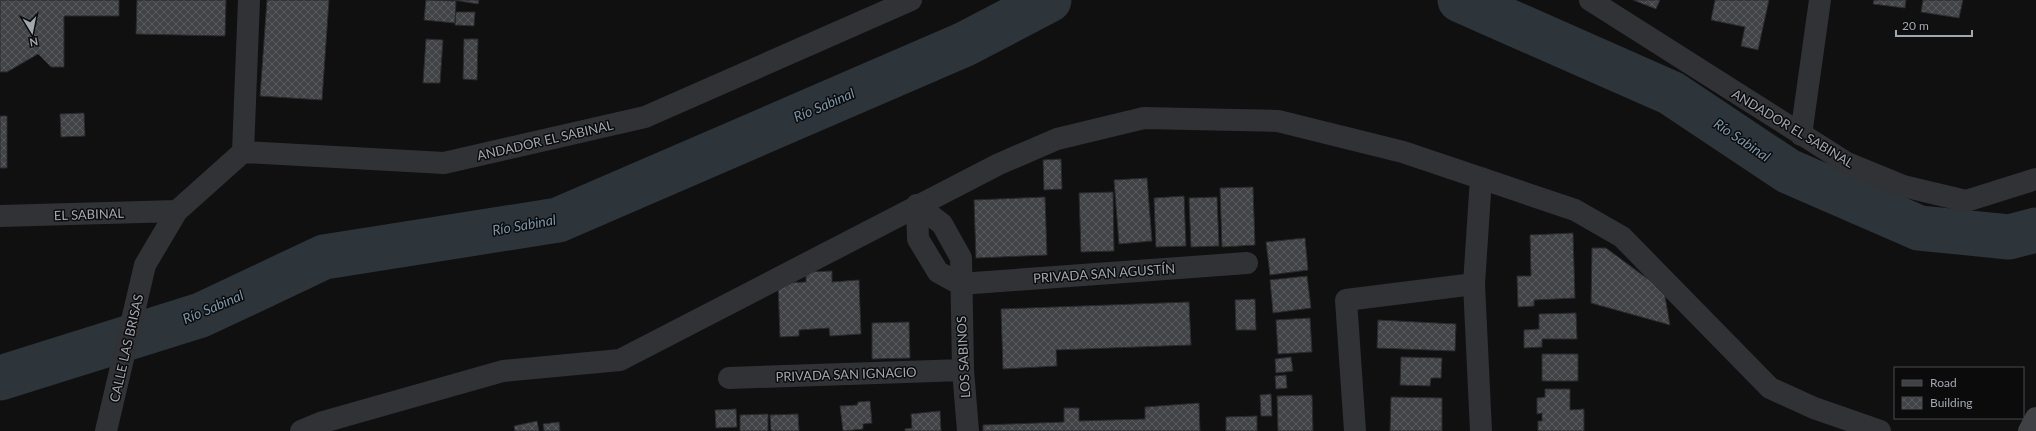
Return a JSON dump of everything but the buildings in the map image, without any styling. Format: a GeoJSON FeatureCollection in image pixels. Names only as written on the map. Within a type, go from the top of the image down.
{"type":"FeatureCollection","features":[{"type":"Feature","properties":{"kind":"main road"},"geometry":{"type":"LineString","coordinates":[[2029,431],[2036,418]]}},
{"type":"Feature","properties":{"kind":"street"},"geometry":{"type":"LineString","coordinates":[[177,211],[243,152],[249,0]]}},
{"type":"Feature","properties":{"kind":"street","name":"ANDADOR EL SABINAL"},"geometry":{"type":"LineString","coordinates":[[243,152],[444,164],[645,117],[912,0]]}},
{"type":"Feature","properties":{"kind":"street","name":"ANDADOR EL SABINAL"},"geometry":{"type":"LineString","coordinates":[[1590,0],[1801,136],[1847,163],[1896,183],[1966,201],[2036,180]]}},
{"type":"Feature","properties":{"kind":"street"},"geometry":{"type":"LineString","coordinates":[[1801,136],[1820,0]]}},
{"type":"Feature","properties":{"kind":"street"},"geometry":{"type":"LineString","coordinates":[[301,431],[323,426],[503,371],[620,360],[917,205],[999,164],[1057,139],[1144,118],[1278,121],[1403,152],[1575,210],[1622,237],[1770,388],[1814,408],[1880,431]]}},
{"type":"Feature","properties":{"kind":"street"},"geometry":{"type":"LineString","coordinates":[[1481,178],[1474,284],[1474,331],[1481,431]]}},
{"type":"Feature","properties":{"kind":"street","name":"LOS SABINOS"},"geometry":{"type":"LineString","coordinates":[[917,205],[942,224],[961,258],[960,284],[963,370],[968,431]]}},
{"type":"Feature","properties":{"kind":"street","name":"EL SABINAL"},"geometry":{"type":"LineString","coordinates":[[0,216],[177,211]]}},
{"type":"Feature","properties":{"kind":"street","name":"CALLE LAS BRISAS"},"geometry":{"type":"LineString","coordinates":[[106,431],[145,265],[177,211]]}},
{"type":"Feature","properties":{"kind":"street","name":"PRIVADA SAN AGUSTÍN"},"geometry":{"type":"LineString","coordinates":[[960,284],[1247,263]]}},
{"type":"Feature","properties":{"kind":"street"},"geometry":{"type":"LineString","coordinates":[[1355,431],[1346,300],[1474,284]]}},
{"type":"Feature","properties":{"kind":"street","name":"PRIVADA SAN IGNACIO"},"geometry":{"type":"LineString","coordinates":[[729,378],[963,370]]}},
{"type":"Feature","properties":{"kind":"waterway","name":"Río Sabinal"},"geometry":{"type":"LineString","coordinates":[[0,378],[201,315],[324,257],[558,220],[965,44],[1049,0]]}},
{"type":"Feature","properties":{"kind":"waterway","name":"Río Sabinal"},"geometry":{"type":"LineString","coordinates":[[1460,0],[1671,93],[1788,171],[1919,228],[2009,237],[2036,230]]}}]}
